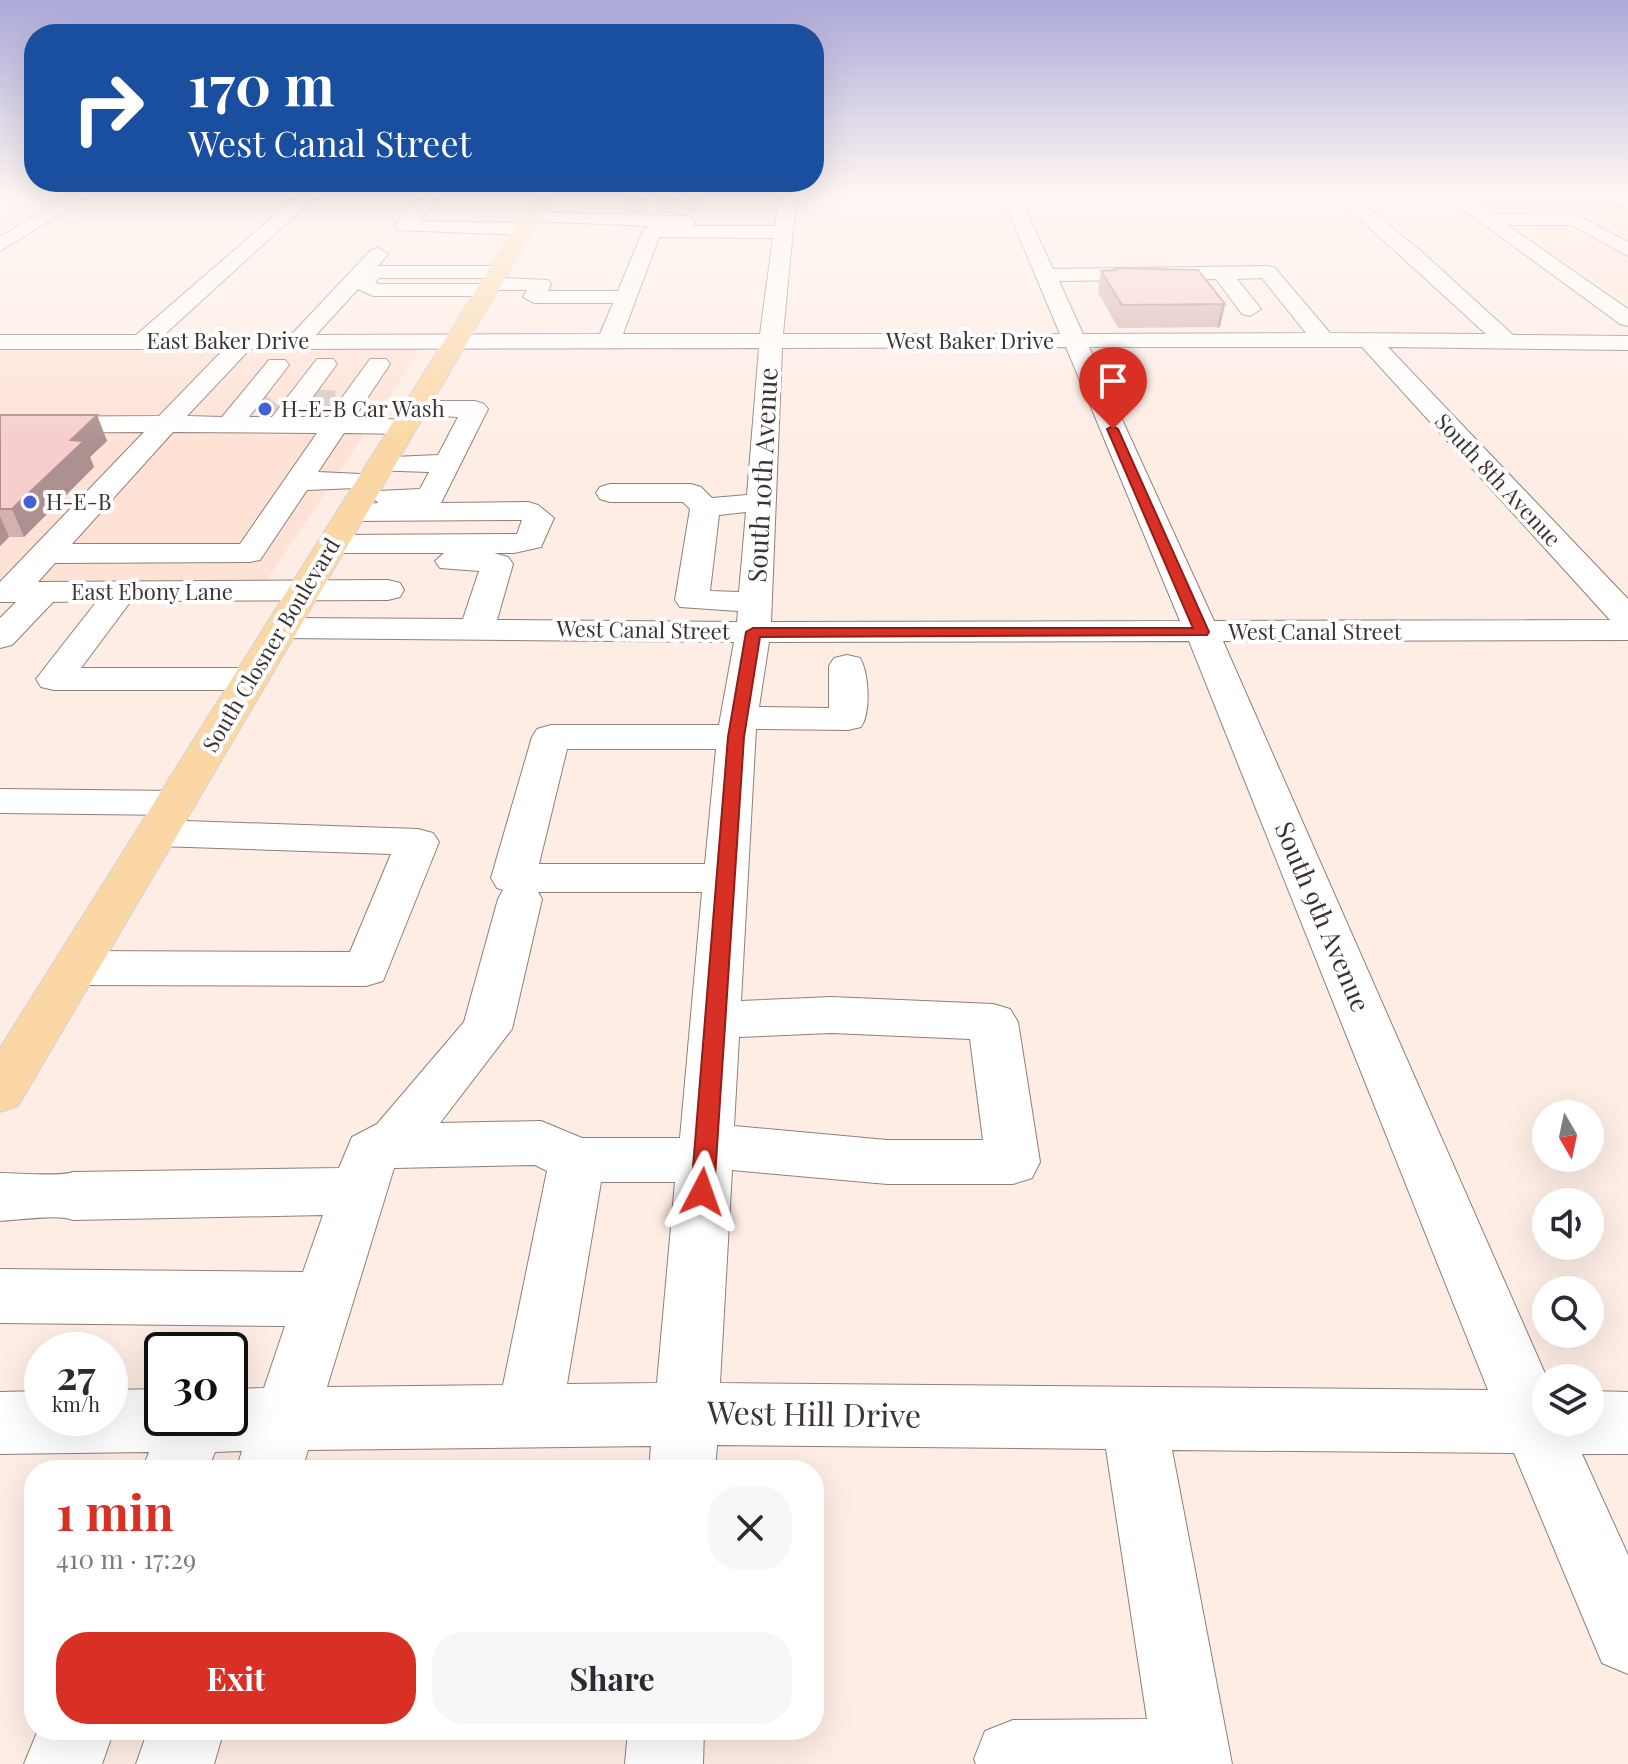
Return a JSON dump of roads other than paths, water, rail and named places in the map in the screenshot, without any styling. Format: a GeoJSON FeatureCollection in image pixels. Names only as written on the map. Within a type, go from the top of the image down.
{"type":"FeatureCollection","features":[{"type":"Feature","properties":{"kind":"main road","name":"South Closner Boulevard"},"geometry":{"type":"LineString","coordinates":[[0,1092],[15,1043],[76,968],[492,280]]}},
{"type":"Feature","properties":{"kind":"street"},"geometry":{"type":"LineString","coordinates":[[142,342],[212,280]]}},
{"type":"Feature","properties":{"kind":"street"},"geometry":{"type":"LineString","coordinates":[[366,280],[363,283],[373,290],[446,290],[489,286]]}},
{"type":"Feature","properties":{"kind":"street"},"geometry":{"type":"LineString","coordinates":[[47,554],[249,553],[298,481],[313,392],[378,280]]}},
{"type":"Feature","properties":{"kind":"street"},"geometry":{"type":"LineString","coordinates":[[446,290],[452,280]]}},
{"type":"Feature","properties":{"kind":"street"},"geometry":{"type":"LineString","coordinates":[[476,280],[534,302],[624,297]]}},
{"type":"Feature","properties":{"kind":"street"},"geometry":{"type":"LineString","coordinates":[[609,341],[631,280]]}},
{"type":"Feature","properties":{"kind":"street","name":"South 10th Avenue"},"geometry":{"type":"LineString","coordinates":[[684,1442],[738,728],[754,617],[771,340],[778,280]]}},
{"type":"Feature","properties":{"kind":"street","name":"South 9th Avenue"},"geometry":{"type":"LineString","coordinates":[[1048,280],[1202,632],[1532,1418]]}},
{"type":"Feature","properties":{"kind":"street"},"geometry":{"type":"LineString","coordinates":[[1226,280],[1250,309]]}},
{"type":"Feature","properties":{"kind":"street"},"geometry":{"type":"LineString","coordinates":[[1275,280],[1324,340]]}},
{"type":"Feature","properties":{"kind":"street"},"geometry":{"type":"LineString","coordinates":[[1441,280],[1506,341]]}},
{"type":"Feature","properties":{"kind":"street"},"geometry":{"type":"LineString","coordinates":[[1573,280],[1628,319]]}},
{"type":"Feature","properties":{"kind":"street"},"geometry":{"type":"LineString","coordinates":[[516,341],[534,302]]}},
{"type":"Feature","properties":{"kind":"street"},"geometry":{"type":"LineString","coordinates":[[355,340],[370,322]]}},
{"type":"Feature","properties":{"kind":"street"},"geometry":{"type":"LineString","coordinates":[[0,638],[19,592],[47,554],[245,340]]}},
{"type":"Feature","properties":{"kind":"street","name":"East Baker Drive"},"geometry":{"type":"LineString","coordinates":[[3,344],[245,340],[313,392],[355,340],[456,341]]}},
{"type":"Feature","properties":{"kind":"street","name":"West Baker Drive"},"geometry":{"type":"LineString","coordinates":[[456,341],[1368,340],[1628,343]]}},
{"type":"Feature","properties":{"kind":"street","name":"South 8th Avenue"},"geometry":{"type":"LineString","coordinates":[[1368,340],[1628,619]]}},
{"type":"Feature","properties":{"kind":"street"},"geometry":{"type":"LineString","coordinates":[[0,364],[223,364],[313,392],[382,462],[430,498],[475,409],[382,462]]}},
{"type":"Feature","properties":{"kind":"street"},"geometry":{"type":"LineString","coordinates":[[0,425],[166,424],[313,392]]}},
{"type":"Feature","properties":{"kind":"street"},"geometry":{"type":"LineString","coordinates":[[298,481],[382,462],[452,455]]}},
{"type":"Feature","properties":{"kind":"street"},"geometry":{"type":"LineString","coordinates":[[328,551],[514,544],[530,540],[539,518],[528,511],[382,462]]}},
{"type":"Feature","properties":{"kind":"street"},"geometry":{"type":"LineString","coordinates":[[610,493],[691,493],[705,508]]}},
{"type":"Feature","properties":{"kind":"street"},"geometry":{"type":"LineString","coordinates":[[705,508],[761,502]]}},
{"type":"Feature","properties":{"kind":"street"},"geometry":{"type":"LineString","coordinates":[[705,508],[692,600],[754,617]]}},
{"type":"Feature","properties":{"kind":"street"},"geometry":{"type":"LineString","coordinates":[[328,551],[403,560],[497,564],[480,620]]}},
{"type":"Feature","properties":{"kind":"street"},"geometry":{"type":"LineString","coordinates":[[394,610],[403,560]]}},
{"type":"Feature","properties":{"kind":"street","name":"East Ebony Lane"},"geometry":{"type":"LineString","coordinates":[[19,592],[304,592],[394,610]]}},
{"type":"Feature","properties":{"kind":"street"},"geometry":{"type":"LineString","coordinates":[[121,592],[54,679],[251,679]]}},
{"type":"Feature","properties":{"kind":"street","name":"West Canal Street"},"geometry":{"type":"LineString","coordinates":[[282,628],[394,610],[480,620],[754,617],[1202,632],[1628,630]]}},
{"type":"Feature","properties":{"kind":"street"},"geometry":{"type":"LineString","coordinates":[[726,878],[513,878],[551,737],[848,719],[847,666]]}},
{"type":"Feature","properties":{"kind":"street"},"geometry":{"type":"LineString","coordinates":[[147,714],[171,679]]}},
{"type":"Feature","properties":{"kind":"street"},"geometry":{"type":"LineString","coordinates":[[0,801],[418,842],[366,969],[76,968]]}},
{"type":"Feature","properties":{"kind":"street"},"geometry":{"type":"LineString","coordinates":[[277,1445],[324,1299],[371,1168],[487,1029],[520,899]]}},
{"type":"Feature","properties":{"kind":"street"},"geometry":{"type":"LineString","coordinates":[[41,1196],[371,1168],[541,1143],[577,1160],[705,1153],[887,1162],[1013,1162],[993,1022],[831,1015],[715,1020]]}},
{"type":"Feature","properties":{"kind":"street"},"geometry":{"type":"LineString","coordinates":[[529,1416],[577,1160]]}},
{"type":"Feature","properties":{"kind":"street"},"geometry":{"type":"LineString","coordinates":[[0,1296],[324,1299]]}},
{"type":"Feature","properties":{"kind":"street","name":"West Hill Drive"},"geometry":{"type":"LineString","coordinates":[[5,1432],[184,1445],[277,1445],[529,1416],[684,1442],[1134,1419],[1532,1423]]}},
{"type":"Feature","properties":{"kind":"street"},"geometry":{"type":"LineString","coordinates":[[1013,1759],[1193,1760],[1134,1419]]}},
{"type":"Feature","properties":{"kind":"street","name":"West Hill Drive"},"geometry":{"type":"LineString","coordinates":[[1604,1423],[1628,1423]]}},
{"type":"Feature","properties":{"kind":"street","name":"South 9th Avenue"},"geometry":{"type":"LineString","coordinates":[[1540,1436],[1628,1637]]}},
{"type":"Feature","properties":{"kind":"street"},"geometry":{"type":"LineString","coordinates":[[63,1764],[72,1740]]}},
{"type":"Feature","properties":{"kind":"street"},"geometry":{"type":"LineString","coordinates":[[175,1764],[183,1740]]}},
{"type":"Feature","properties":{"kind":"street"},"geometry":{"type":"LineString","coordinates":[[664,1764],[665,1740]]}},
{"type":"Feature","properties":{"kind":"tunnel"},"geometry":{"type":"LineString","coordinates":[[261,416],[273,401]]}},
{"type":"Feature","properties":{"kind":"tunnel"},"geometry":{"type":"LineString","coordinates":[[312,402],[335,403]]}},
{"type":"Feature","properties":{"kind":"place","name":"H-E-B Car Wash"},"geometry":{"type":"Point","coordinates":[265,409]}},
{"type":"Feature","properties":{"kind":"place","name":"H-E-B"},"geometry":{"type":"Point","coordinates":[30,502]}}]}
